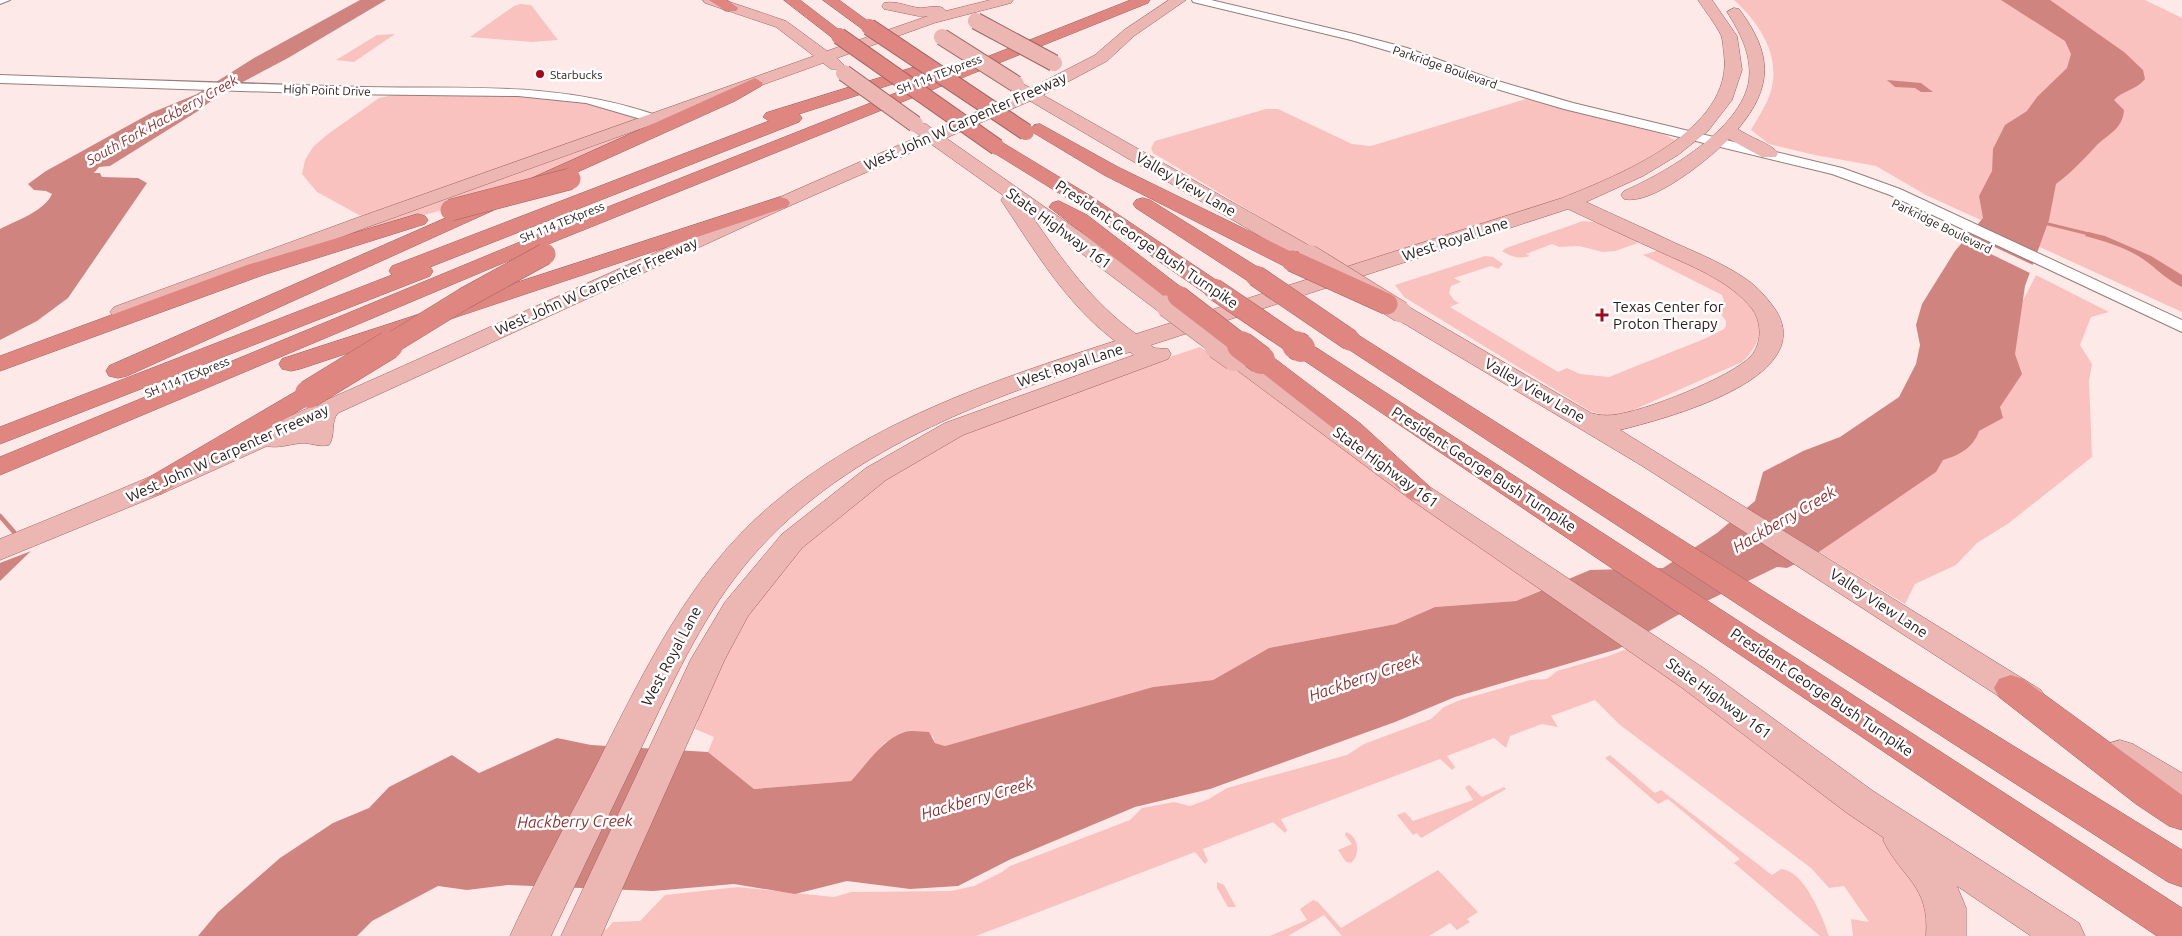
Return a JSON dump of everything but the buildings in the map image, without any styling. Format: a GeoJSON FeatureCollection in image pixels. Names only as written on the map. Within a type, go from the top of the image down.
{"type":"FeatureCollection","features":[{"type":"Feature","properties":{"kind":"highway"},"geometry":{"type":"LineString","coordinates":[[716,0],[731,8]]}},
{"type":"Feature","properties":{"kind":"highway"},"geometry":{"type":"LineString","coordinates":[[791,0],[914,88],[943,120],[989,150],[1026,187],[1080,220],[1172,301]]}},
{"type":"Feature","properties":{"kind":"highway"},"geometry":{"type":"LineString","coordinates":[[830,0],[970,94],[1007,110],[1033,130],[1111,171],[1301,258]]}},
{"type":"Feature","properties":{"kind":"highway","name":"SH 114 TEXpress"},"geometry":{"type":"LineString","coordinates":[[0,436],[1106,0]]}},
{"type":"Feature","properties":{"kind":"highway","name":"SH 114 TEXpress"},"geometry":{"type":"LineString","coordinates":[[0,454],[525,236],[1127,0]]}},
{"type":"Feature","properties":{"kind":"highway"},"geometry":{"type":"LineString","coordinates":[[0,466],[538,241],[1142,0]]}},
{"type":"Feature","properties":{"kind":"highway"},"geometry":{"type":"LineString","coordinates":[[0,426],[918,71],[1023,28]]}},
{"type":"Feature","properties":{"kind":"highway"},"geometry":{"type":"LineString","coordinates":[[634,161],[918,71]]}},
{"type":"Feature","properties":{"kind":"highway"},"geometry":{"type":"LineString","coordinates":[[0,417],[110,375],[694,113],[755,83]]}},
{"type":"Feature","properties":{"kind":"highway"},"geometry":{"type":"LineString","coordinates":[[151,488],[320,400],[465,298],[545,254],[600,227],[838,125],[851,115]]}},
{"type":"Feature","properties":{"kind":"highway","name":"President George Bush Turnpike"},"geometry":{"type":"LineString","coordinates":[[1033,130],[1350,340],[1782,618],[2182,870]]}},
{"type":"Feature","properties":{"kind":"highway","name":"President George Bush Turnpike"},"geometry":{"type":"LineString","coordinates":[[989,150],[1082,198],[1301,348],[2182,930]]}},
{"type":"Feature","properties":{"kind":"highway"},"geometry":{"type":"LineString","coordinates":[[0,363],[255,270],[451,210],[616,166]]}},
{"type":"Feature","properties":{"kind":"highway"},"geometry":{"type":"LineString","coordinates":[[0,476],[167,408],[305,359],[683,237],[780,203]]}},
{"type":"Feature","properties":{"kind":"highway"},"geometry":{"type":"LineString","coordinates":[[2011,688],[2149,793],[2182,815]]}},
{"type":"Feature","properties":{"kind":"main road","name":"State Highway 161"},"geometry":{"type":"LineString","coordinates":[[710,0],[781,24],[797,35],[827,57],[844,73],[954,153],[1172,301],[1420,493],[1693,678],[1860,802],[2065,936]]}},
{"type":"Feature","properties":{"kind":"main road"},"geometry":{"type":"LineString","coordinates":[[1006,0],[975,14],[971,17],[973,13],[981,9],[1021,0]]}},
{"type":"Feature","properties":{"kind":"main road","name":"West John W Carpenter Freeway"},"geometry":{"type":"LineString","coordinates":[[0,550],[151,488],[214,458],[320,400],[1030,95],[1101,58],[1129,33],[1179,0]]}},
{"type":"Feature","properties":{"kind":"main road","name":"West Royal Lane"},"geometry":{"type":"LineString","coordinates":[[1705,0],[1727,31],[1734,59],[1729,89],[1714,114],[1712,138]]}},
{"type":"Feature","properties":{"kind":"main road","name":"West Royal Lane"},"geometry":{"type":"LineString","coordinates":[[533,931],[666,659],[699,604],[734,559],[772,519],[814,486],[856,457],[893,436],[960,404],[1077,362],[1142,350],[1592,212],[1666,179],[1693,159],[1755,89],[1756,61],[1747,33],[1723,0]]}},
{"type":"Feature","properties":{"kind":"main road"},"geometry":{"type":"LineString","coordinates":[[888,5],[928,12],[975,14],[1054,63],[1078,63],[1109,42],[1129,33]]}},
{"type":"Feature","properties":{"kind":"main road"},"geometry":{"type":"LineString","coordinates":[[797,35],[822,44],[841,44],[898,23],[902,17],[888,5]]}},
{"type":"Feature","properties":{"kind":"main road","name":"Valley View Lane"},"geometry":{"type":"LineString","coordinates":[[888,5],[942,37],[1030,95],[1066,117],[1113,141],[1301,258],[1394,308],[1654,461],[2011,688],[2182,791]]}},
{"type":"Feature","properties":{"kind":"main road"},"geometry":{"type":"LineString","coordinates":[[0,363],[173,292],[652,118],[787,72],[918,23],[975,14]]}},
{"type":"Feature","properties":{"kind":"main road"},"geometry":{"type":"LineString","coordinates":[[1727,31],[1747,33]]}},
{"type":"Feature","properties":{"kind":"main road"},"geometry":{"type":"LineString","coordinates":[[787,72],[810,69],[826,75],[905,137],[906,142],[900,150]]}},
{"type":"Feature","properties":{"kind":"main road"},"geometry":{"type":"LineString","coordinates":[[954,153],[950,142],[958,134],[1014,111],[1039,109],[1066,117]]}},
{"type":"Feature","properties":{"kind":"main road"},"geometry":{"type":"LineString","coordinates":[[1712,138],[1736,137],[1768,153]]}},
{"type":"Feature","properties":{"kind":"main road","name":"West Royal Lane"},"geometry":{"type":"LineString","coordinates":[[583,931],[708,659],[736,610],[792,541],[876,474],[954,429],[1142,350],[1569,202],[1639,173],[1712,138]]}},
{"type":"Feature","properties":{"kind":"main road"},"geometry":{"type":"LineString","coordinates":[[1693,159],[1706,155],[1740,153]]}},
{"type":"Feature","properties":{"kind":"main road"},"geometry":{"type":"LineString","coordinates":[[1004,188],[1063,277],[1107,324],[1142,350]]}},
{"type":"Feature","properties":{"kind":"main road"},"geometry":{"type":"LineString","coordinates":[[1569,202],[1714,269],[1740,285],[1757,301],[1770,321],[1772,341],[1762,359],[1748,372],[1670,410],[1615,423],[1600,423],[1581,417]]}},
{"type":"Feature","properties":{"kind":"main road"},"geometry":{"type":"LineString","coordinates":[[1077,362],[1098,346],[1104,338],[1107,324]]}},
{"type":"Feature","properties":{"kind":"main road"},"geometry":{"type":"LineString","coordinates":[[876,474],[886,454],[950,418],[960,404]]}},
{"type":"Feature","properties":{"kind":"main road"},"geometry":{"type":"LineString","coordinates":[[1654,461],[1647,437],[1651,427],[1666,417],[1670,410]]}},
{"type":"Feature","properties":{"kind":"main road"},"geometry":{"type":"LineString","coordinates":[[1860,802],[1901,839],[1923,864],[1937,885],[1947,910],[1946,936]]}},
{"type":"Feature","properties":{"kind":"street"},"geometry":{"type":"LineString","coordinates":[[0,1],[4,0]]}},
{"type":"Feature","properties":{"kind":"street","name":"Parkridge Boulevard"},"geometry":{"type":"LineString","coordinates":[[1197,0],[1354,37],[1499,86],[1712,138],[1740,153],[1783,163],[1854,185],[1920,210]]}},
{"type":"Feature","properties":{"kind":"street","name":"High Point Drive"},"geometry":{"type":"LineString","coordinates":[[0,79],[199,86],[523,93],[609,104],[652,118]]}},
{"type":"Feature","properties":{"kind":"street","name":"Parkridge Boulevard"},"geometry":{"type":"LineString","coordinates":[[1768,153],[1845,174],[2081,286],[2182,327]]}},
{"type":"Feature","properties":{"kind":"street","name":"Parkridge Boulevard"},"geometry":{"type":"LineString","coordinates":[[2081,286],[2182,341]]}},
{"type":"Feature","properties":{"kind":"shaded area"},"geometry":{"type":"Polygon","coordinates":[[[1734,0],[2145,0],[2182,18],[2182,312],[1926,195],[1876,166],[1815,155],[1769,144],[1751,130],[1765,106],[1772,88],[1772,58],[1757,26],[1734,0]]]}},
{"type":"Feature","properties":{"kind":"shaded area"},"geometry":{"type":"Polygon","coordinates":[[[520,4],[531,5],[558,40],[532,42],[470,37],[514,6],[520,4]]]}},
{"type":"Feature","properties":{"kind":"shaded area"},"geometry":{"type":"Polygon","coordinates":[[[395,34],[354,62],[336,60],[377,35],[395,34]]]}},
{"type":"Feature","properties":{"kind":"shaded area"},"geometry":{"type":"Polygon","coordinates":[[[398,94],[509,94],[599,104],[642,118],[365,216],[359,215],[317,192],[302,174],[305,160],[313,147],[379,98],[398,94]]]}},
{"type":"Feature","properties":{"kind":"shaded area"},"geometry":{"type":"Polygon","coordinates":[[[725,95],[518,188],[262,262],[725,95]]]}},
{"type":"Feature","properties":{"kind":"shaded area"},"geometry":{"type":"Polygon","coordinates":[[[1526,99],[1666,135],[1676,141],[1634,167],[1589,188],[1543,205],[1347,269],[1153,153],[1151,148],[1155,141],[1266,109],[1278,109],[1352,144],[1371,146],[1526,99]]]}},
{"type":"Feature","properties":{"kind":"shaded area"},"geometry":{"type":"Polygon","coordinates":[[[1583,221],[1602,223],[1638,243],[1615,251],[1603,252],[1579,246],[1559,247],[1552,244],[1526,254],[1530,256],[1522,257],[1512,256],[1502,251],[1506,248],[1583,221]]]}},
{"type":"Feature","properties":{"kind":"shaded area"},"geometry":{"type":"Polygon","coordinates":[[[1659,250],[1718,279],[1737,292],[1752,307],[1759,324],[1757,342],[1742,362],[1622,415],[1603,415],[1590,411],[1404,297],[1395,285],[1485,256],[1493,257],[1503,264],[1498,269],[1491,266],[1454,278],[1461,282],[1451,286],[1449,293],[1459,303],[1450,307],[1558,372],[1567,368],[1580,374],[1609,377],[1704,339],[1724,329],[1726,326],[1726,321],[1721,314],[1710,308],[1724,301],[1722,295],[1643,255],[1659,250]]]}},
{"type":"Feature","properties":{"kind":"shaded area"},"geometry":{"type":"Polygon","coordinates":[[[2036,275],[2109,312],[2091,317],[2080,345],[2092,364],[2089,381],[2092,457],[2009,523],[1977,543],[1956,565],[1915,584],[1905,604],[1819,552],[1936,471],[2036,275]]]}},
{"type":"Feature","properties":{"kind":"shaded area"},"geometry":{"type":"Polygon","coordinates":[[[1200,347],[1227,366],[1230,365],[1546,588],[1516,601],[1435,607],[1396,624],[1269,648],[1213,680],[1153,687],[945,746],[935,743],[933,736],[885,742],[851,781],[754,789],[708,752],[714,737],[695,729],[698,722],[693,721],[727,650],[768,584],[815,535],[859,497],[944,442],[1103,379],[1200,347]]]}},
{"type":"Feature","properties":{"kind":"shaded area"},"geometry":{"type":"Polygon","coordinates":[[[1629,648],[1882,830],[1925,877],[1927,936],[1853,936],[1851,919],[1869,922],[1844,886],[1829,888],[1811,868],[1620,725],[1595,700],[1551,716],[1558,727],[1542,724],[1510,736],[1506,748],[1494,738],[1447,756],[1455,767],[1452,770],[1440,759],[1281,819],[1287,830],[1285,833],[1273,822],[1203,849],[1208,861],[1205,864],[1195,852],[976,936],[597,936],[600,930],[607,929],[613,922],[640,921],[665,895],[738,887],[834,897],[851,892],[951,891],[974,886],[1010,866],[1130,820],[1142,808],[1174,802],[1190,806],[1209,799],[1227,788],[1347,755],[1364,744],[1431,719],[1444,707],[1460,700],[1530,680],[1547,679],[1557,671],[1609,656],[1629,648]]]}},
{"type":"Feature","properties":{"kind":"shaded area"},"geometry":{"type":"Polygon","coordinates":[[[1610,755],[1655,793],[1661,790],[1772,875],[1781,869],[1789,871],[1797,877],[1805,886],[1817,907],[1829,936],[1820,936],[1734,863],[1740,859],[1668,799],[1658,804],[1605,758],[1610,755]]]}},
{"type":"Feature","properties":{"kind":"shaded area"},"geometry":{"type":"Polygon","coordinates":[[[1469,785],[1482,797],[1504,787],[1506,789],[1421,838],[1417,833],[1413,835],[1397,815],[1405,812],[1413,821],[1473,800],[1465,787],[1469,785]]]}},
{"type":"Feature","properties":{"kind":"shaded area"},"geometry":{"type":"Polygon","coordinates":[[[1346,832],[1354,838],[1357,846],[1356,855],[1351,863],[1346,862],[1338,850],[1352,844],[1345,835],[1346,832]]]}},
{"type":"Feature","properties":{"kind":"shaded area"},"geometry":{"type":"Polygon","coordinates":[[[1438,870],[1478,912],[1467,919],[1470,922],[1457,930],[1450,923],[1429,936],[1342,936],[1324,915],[1288,936],[1270,936],[1307,920],[1300,909],[1313,900],[1318,902],[1341,928],[1438,870]]]}},
{"type":"Feature","properties":{"kind":"shaded area"},"geometry":{"type":"Polygon","coordinates":[[[1217,882],[1224,885],[1236,907],[1228,907],[1217,888],[1217,882]]]}},
{"type":"Feature","properties":{"kind":"water"},"geometry":{"type":"Polygon","coordinates":[[[360,0],[386,0],[288,58],[220,94],[198,111],[110,166],[99,167],[94,173],[100,173],[102,177],[138,178],[147,183],[68,298],[37,321],[0,340],[0,229],[43,206],[52,194],[46,191],[34,190],[28,184],[46,171],[151,113],[197,94],[254,58],[360,0]]]}},
{"type":"Feature","properties":{"kind":"water","name":"Hackberry Creek"},"geometry":{"type":"Polygon","coordinates":[[[2001,0],[2050,0],[2124,52],[2143,70],[2145,79],[2114,100],[2124,110],[2118,127],[2056,184],[2049,220],[2025,286],[2015,354],[2022,374],[2000,407],[2003,418],[1979,431],[1973,442],[1965,450],[1943,460],[1936,472],[1819,552],[1787,568],[1777,567],[1676,616],[1618,649],[1455,697],[1395,722],[1210,789],[1135,807],[1011,859],[958,886],[910,889],[847,881],[795,894],[734,884],[653,891],[508,885],[467,890],[438,886],[372,921],[357,936],[198,936],[218,912],[280,858],[333,823],[369,808],[389,787],[452,755],[479,773],[557,738],[591,745],[708,752],[754,789],[851,781],[882,746],[897,735],[905,732],[929,732],[935,743],[945,746],[1153,687],[1213,680],[1269,648],[1396,624],[1435,607],[1516,601],[1590,570],[1663,568],[1717,533],[1755,501],[1763,472],[1803,451],[1840,437],[1899,397],[1916,364],[1920,345],[1916,325],[1922,304],[1955,251],[1983,218],[1979,196],[1992,171],[1993,149],[2005,125],[2027,111],[2037,97],[2067,68],[2071,54],[2065,41],[2001,0]]]}},
{"type":"Feature","properties":{"kind":"water"},"geometry":{"type":"Polygon","coordinates":[[[1887,80],[1921,83],[1933,92],[1921,92],[1915,88],[1895,87],[1887,80]]]}},
{"type":"Feature","properties":{"kind":"water"},"geometry":{"type":"Polygon","coordinates":[[[2088,232],[2105,236],[2151,256],[2182,275],[2182,287],[2130,251],[2085,236],[2088,232]]]}},
{"type":"Feature","properties":{"kind":"water"},"geometry":{"type":"Polygon","coordinates":[[[31,551],[0,581],[0,563],[31,551]]]}},
{"type":"Feature","properties":{"kind":"pier"},"geometry":{"type":"Polygon","coordinates":[[[1967,234],[2035,266],[2032,274],[1962,240],[1967,234]]]}},
{"type":"Feature","properties":{"kind":"waterway"},"geometry":{"type":"LineString","coordinates":[[2044,223],[2093,235]]}},
{"type":"Feature","properties":{"kind":"waterway","name":"South Fork Hackberry Creek"},"geometry":{"type":"LineString","coordinates":[[0,516],[14,532]]}},
{"type":"Feature","properties":{"kind":"place","name":"Starbucks"},"geometry":{"type":"Point","coordinates":[540,74]}},
{"type":"Feature","properties":{"kind":"place","name":"Texas Center for Proton Therapy"},"geometry":{"type":"Point","coordinates":[1602,315]}}]}
